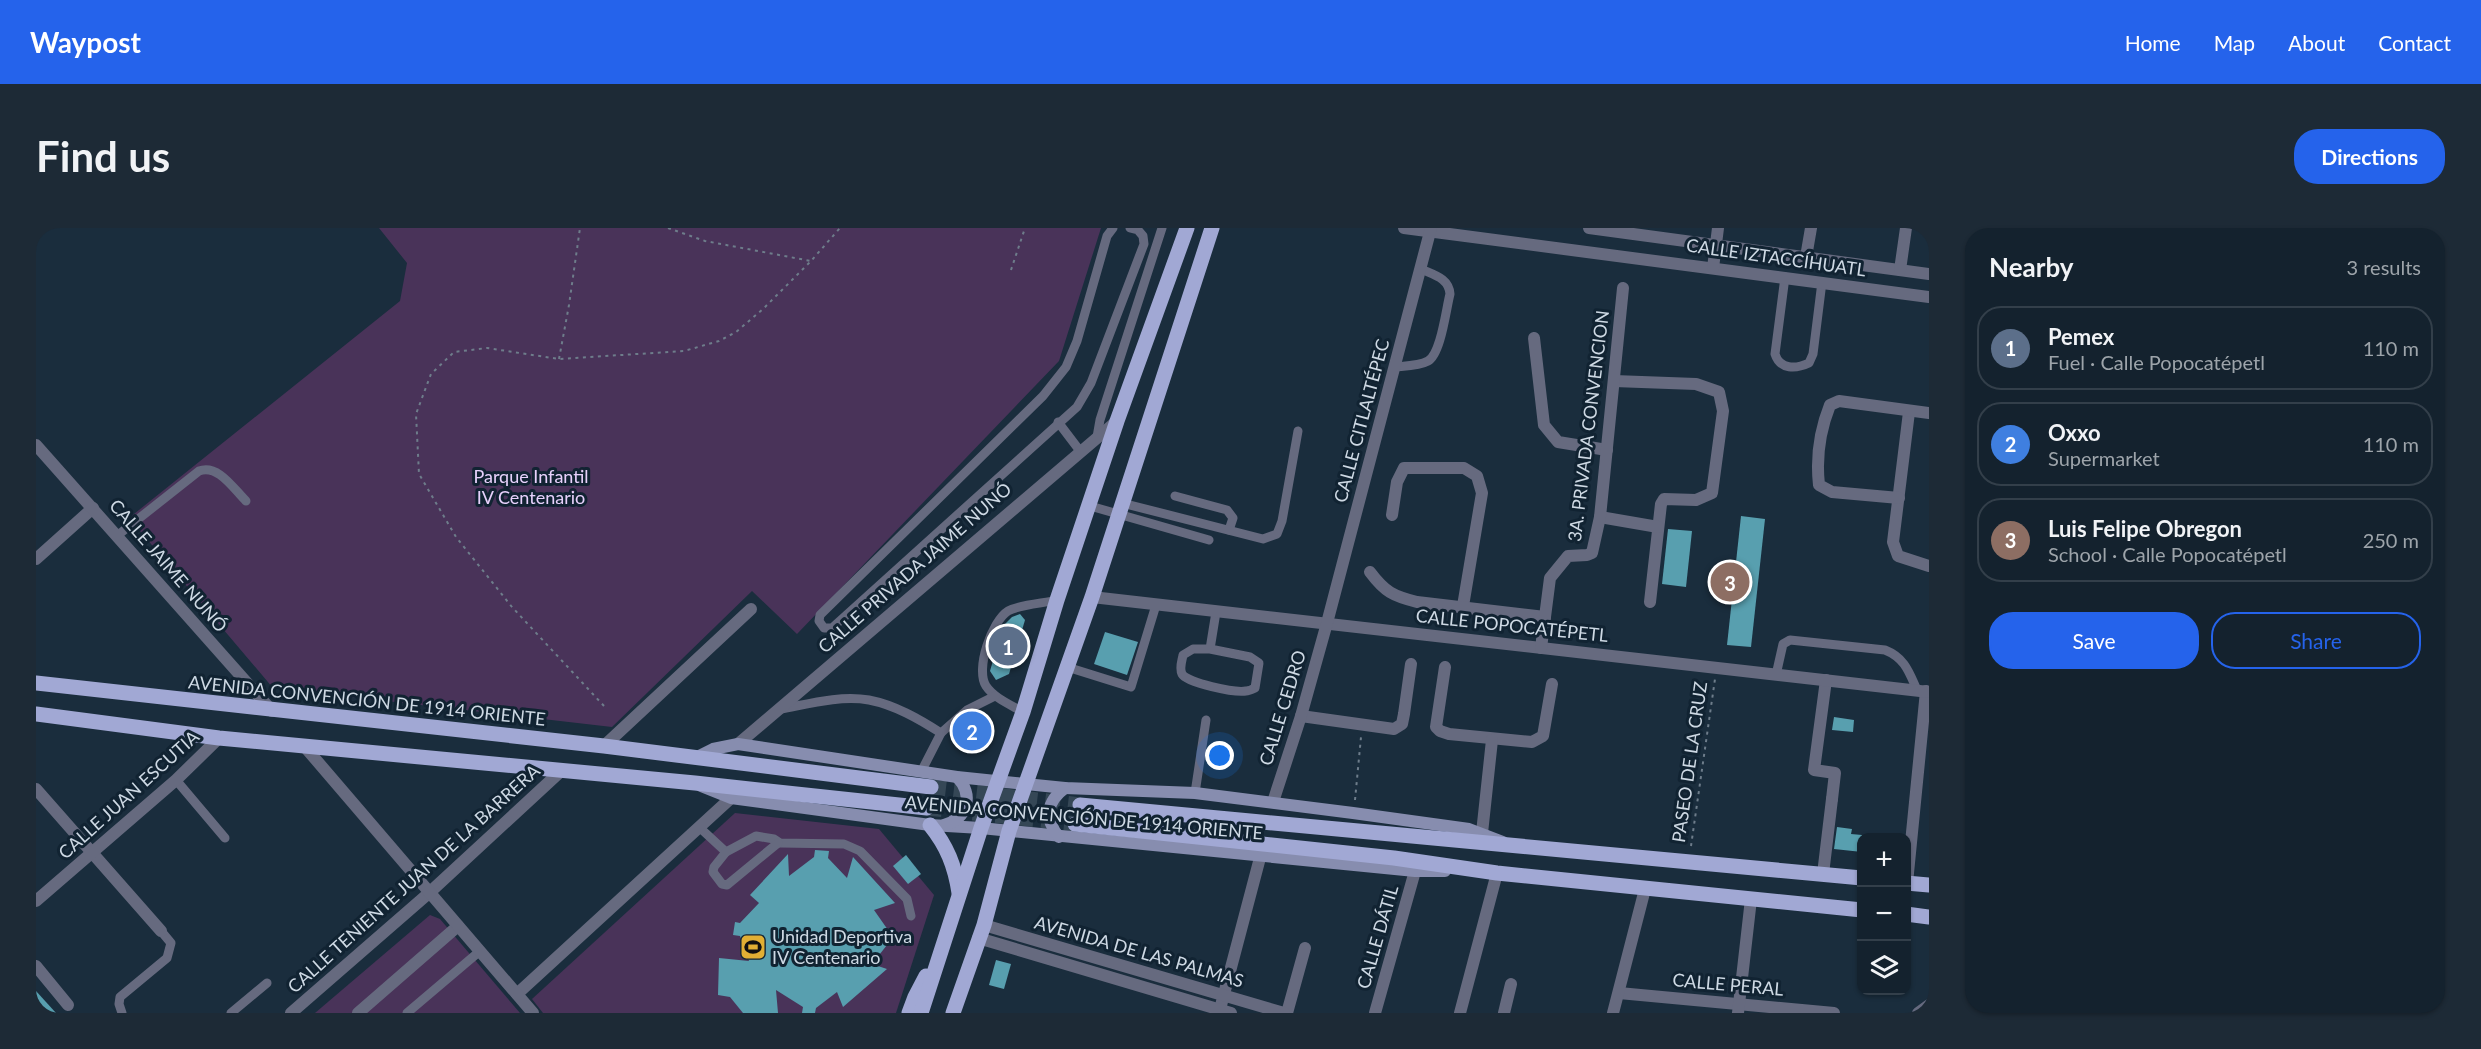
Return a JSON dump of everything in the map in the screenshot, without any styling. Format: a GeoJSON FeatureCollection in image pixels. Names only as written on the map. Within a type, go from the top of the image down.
{"type":"FeatureCollection","features":[{"type":"Feature","properties":{"kind":"main road"},"geometry":{"type":"LineString","coordinates":[[921,1013],[981,828],[1023,712],[1057,600],[1117,421],[1186,228]]}},
{"type":"Feature","properties":{"kind":"main road"},"geometry":{"type":"LineString","coordinates":[[953,1013],[981,931],[1009,831],[1092,597],[1212,228]]}},
{"type":"Feature","properties":{"kind":"main road","name":"AVENIDA CONVENCIÓN DE 1914 ORIENTE"},"geometry":{"type":"LineString","coordinates":[[36,683],[604,747],[931,788]]}},
{"type":"Feature","properties":{"kind":"main road","name":"AVENIDA CONVENCIÓN DE 1914 ORIENTE"},"geometry":{"type":"LineString","coordinates":[[38,715],[305,747],[695,783],[927,808]]}},
{"type":"Feature","properties":{"kind":"main road","name":"AVENIDA CONVENCIÓN DE 1914 ORIENTE"},"geometry":{"type":"LineString","coordinates":[[694,759],[713,749],[738,744],[957,777],[1065,788],[1195,793],[1273,802],[1468,829],[1510,846]]}},
{"type":"Feature","properties":{"kind":"main road"},"geometry":{"type":"LineString","coordinates":[[957,777],[964,786],[967,806],[962,816],[953,823],[937,825],[952,860],[959,895]]}},
{"type":"Feature","properties":{"kind":"main road","name":"AVENIDA CONVENCIÓN DE 1914 ORIENTE"},"geometry":{"type":"LineString","coordinates":[[695,783],[730,798],[937,825],[1261,854],[1415,871],[1474,870]]}},
{"type":"Feature","properties":{"kind":"main road"},"geometry":{"type":"LineString","coordinates":[[1059,837],[1051,828],[1048,817],[1049,805],[1055,795],[1065,788]]}},
{"type":"Feature","properties":{"kind":"main road","name":"AVENIDA CONVENCIÓN DE 1914 ORIENTE"},"geometry":{"type":"LineString","coordinates":[[1080,805],[1857,877]]}},
{"type":"Feature","properties":{"kind":"main road","name":"AVENIDA CONVENCIÓN DE 1914 ORIENTE"},"geometry":{"type":"LineString","coordinates":[[1075,824],[1394,858],[1497,873],[1857,910]]}},
{"type":"Feature","properties":{"kind":"main road"},"geometry":{"type":"LineString","coordinates":[[1911,883],[1929,885]]}},
{"type":"Feature","properties":{"kind":"main road"},"geometry":{"type":"LineString","coordinates":[[1911,915],[1929,917]]}},
{"type":"Feature","properties":{"kind":"main road"},"geometry":{"type":"LineString","coordinates":[[909,1013],[924,979],[936,965]]}},
{"type":"Feature","properties":{"kind":"street","name":"CALLE IZTACCÍHUATL"},"geometry":{"type":"LineString","coordinates":[[1404,228],[1929,297]]}},
{"type":"Feature","properties":{"kind":"street","name":"CALLE IZTACCÍHUATL"},"geometry":{"type":"LineString","coordinates":[[1589,228],[1929,274]]}},
{"type":"Feature","properties":{"kind":"street"},"geometry":{"type":"LineString","coordinates":[[1713,268],[1718,228]]}},
{"type":"Feature","properties":{"kind":"street"},"geometry":{"type":"LineString","coordinates":[[1806,258],[1811,228]]}},
{"type":"Feature","properties":{"kind":"street"},"geometry":{"type":"LineString","coordinates":[[1900,270],[1906,228]]}},
{"type":"Feature","properties":{"kind":"street","name":"CALLE CITLALTÉPEC"},"geometry":{"type":"LineString","coordinates":[[1327,623],[1431,230]]}},
{"type":"Feature","properties":{"kind":"street","name":"3A. PRIVADA CONVENCION"},"geometry":{"type":"LineString","coordinates":[[1541,648],[1551,579],[1568,556],[1592,553],[1600,517],[1623,288]]}},
{"type":"Feature","properties":{"kind":"street"},"geometry":{"type":"LineString","coordinates":[[1534,338],[1544,425],[1558,442],[1607,450]]}},
{"type":"Feature","properties":{"kind":"street"},"geometry":{"type":"LineString","coordinates":[[1614,381],[1696,384],[1719,392],[1723,411],[1712,493],[1696,500],[1664,499],[1661,504],[1650,602]]}},
{"type":"Feature","properties":{"kind":"street"},"geometry":{"type":"LineString","coordinates":[[1899,498],[1832,492],[1820,485],[1817,466],[1823,421],[1830,405],[1839,401],[1929,413]]}},
{"type":"Feature","properties":{"kind":"street"},"geometry":{"type":"LineString","coordinates":[[1910,412],[1893,542],[1898,556],[1929,566]]}},
{"type":"Feature","properties":{"kind":"street","name":"CALLE PRIVADA JAIME NUNÓ"},"geometry":{"type":"LineString","coordinates":[[738,744],[1117,421]]}},
{"type":"Feature","properties":{"kind":"street","name":"CALLE JAIME NUNÓ"},"geometry":{"type":"LineString","coordinates":[[36,445],[272,711]]}},
{"type":"Feature","properties":{"kind":"street"},"geometry":{"type":"LineString","coordinates":[[1392,515],[1396,482],[1404,468],[1464,468],[1477,476],[1482,493],[1463,606]]}},
{"type":"Feature","properties":{"kind":"street"},"geometry":{"type":"LineString","coordinates":[[36,559],[93,508]]}},
{"type":"Feature","properties":{"kind":"street"},"geometry":{"type":"LineString","coordinates":[[1600,517],[1658,527]]}},
{"type":"Feature","properties":{"kind":"street"},"geometry":{"type":"LineString","coordinates":[[1370,572],[1381,587],[1396,597],[1417,602],[1545,617]]}},
{"type":"Feature","properties":{"kind":"street","name":"CALLE POPOCATÉPETL"},"geometry":{"type":"LineString","coordinates":[[1092,597],[1924,691]]}},
{"type":"Feature","properties":{"kind":"street"},"geometry":{"type":"LineString","coordinates":[[604,747],[751,609]]}},
{"type":"Feature","properties":{"kind":"street","name":"CALLE CEDRO"},"geometry":{"type":"LineString","coordinates":[[1273,802],[1301,716],[1327,623]]}},
{"type":"Feature","properties":{"kind":"street"},"geometry":{"type":"LineString","coordinates":[[1301,716],[1394,729],[1402,724],[1411,663]]}},
{"type":"Feature","properties":{"kind":"street"},"geometry":{"type":"LineString","coordinates":[[1445,667],[1436,727],[1449,734],[1492,740],[1532,742],[1543,736],[1552,684]]}},
{"type":"Feature","properties":{"kind":"street"},"geometry":{"type":"LineString","coordinates":[[1823,874],[1835,773],[1814,770],[1826,680]]}},
{"type":"Feature","properties":{"kind":"street"},"geometry":{"type":"LineString","coordinates":[[1911,838],[1924,691]]}},
{"type":"Feature","properties":{"kind":"street","name":"CALLE JUAN ESCUTIA"},"geometry":{"type":"LineString","coordinates":[[36,901],[177,780],[219,738]]}},
{"type":"Feature","properties":{"kind":"street"},"geometry":{"type":"LineString","coordinates":[[1482,833],[1492,740]]}},
{"type":"Feature","properties":{"kind":"street"},"geometry":{"type":"LineString","coordinates":[[305,747],[533,1013]]}},
{"type":"Feature","properties":{"kind":"street","name":"CALLE TENIENTE JUAN DE LA BARRERA"},"geometry":{"type":"LineString","coordinates":[[291,1013],[429,893],[561,771]]}},
{"type":"Feature","properties":{"kind":"street"},"geometry":{"type":"LineString","coordinates":[[36,789],[161,931]]}},
{"type":"Feature","properties":{"kind":"street"},"geometry":{"type":"LineString","coordinates":[[517,994],[730,798]]}},
{"type":"Feature","properties":{"kind":"street"},"geometry":{"type":"LineString","coordinates":[[1223,1012],[1223,995],[1261,854]]}},
{"type":"Feature","properties":{"kind":"street","name":"CALLE DÁTIL"},"geometry":{"type":"LineString","coordinates":[[1374,1013],[1415,871]]}},
{"type":"Feature","properties":{"kind":"street"},"geometry":{"type":"LineString","coordinates":[[1460,1013],[1497,873]]}},
{"type":"Feature","properties":{"kind":"street"},"geometry":{"type":"LineString","coordinates":[[1613,1013],[1645,889]]}},
{"type":"Feature","properties":{"kind":"street"},"geometry":{"type":"LineString","coordinates":[[1738,1008],[1751,899]]}},
{"type":"Feature","properties":{"kind":"street"},"geometry":{"type":"LineString","coordinates":[[358,1013],[458,926]]}},
{"type":"Feature","properties":{"kind":"street","name":"AVENIDA DE LAS PALMAS"},"geometry":{"type":"LineString","coordinates":[[981,931],[1286,1013]]}},
{"type":"Feature","properties":{"kind":"street","name":"AVENIDA DE LAS PALMAS"},"geometry":{"type":"LineString","coordinates":[[981,931],[1223,1012]]}},
{"type":"Feature","properties":{"kind":"street"},"geometry":{"type":"LineString","coordinates":[[1286,1013],[1305,948]]}},
{"type":"Feature","properties":{"kind":"street"},"geometry":{"type":"LineString","coordinates":[[36,966],[68,1005]]}},
{"type":"Feature","properties":{"kind":"street"},"geometry":{"type":"LineString","coordinates":[[962,1013],[963,983]]}},
{"type":"Feature","properties":{"kind":"street"},"geometry":{"type":"LineString","coordinates":[[1504,1013],[1511,984]]}},
{"type":"Feature","properties":{"kind":"street","name":"CALLE PERAL"},"geometry":{"type":"LineString","coordinates":[[1619,993],[1738,1008],[1834,1013]]}},
{"type":"Feature","properties":{"kind":"street"},"geometry":{"type":"LineString","coordinates":[[1918,1013],[1929,1005]]}},
{"type":"Feature","properties":{"kind":"lane"},"geometry":{"type":"LineString","coordinates":[[1113,228],[1107,236],[1077,340],[1066,367],[1043,396],[820,615],[819,621],[824,628],[832,628],[1077,407],[1091,383],[1144,244],[1143,236],[1138,230],[1130,228]]}},
{"type":"Feature","properties":{"kind":"lane"},"geometry":{"type":"LineString","coordinates":[[1097,437],[1100,420],[1162,228]]}},
{"type":"Feature","properties":{"kind":"lane"},"geometry":{"type":"LineString","coordinates":[[1395,367],[1426,363],[1434,356],[1439,343],[1450,294],[1449,286],[1446,281],[1421,268]]}},
{"type":"Feature","properties":{"kind":"lane"},"geometry":{"type":"LineString","coordinates":[[1785,277],[1775,354],[1777,362],[1783,366],[1798,368],[1809,363],[1813,354],[1822,282]]}},
{"type":"Feature","properties":{"kind":"lane"},"geometry":{"type":"LineString","coordinates":[[1058,422],[1080,451]]}},
{"type":"Feature","properties":{"kind":"lane"},"geometry":{"type":"LineString","coordinates":[[1090,506],[1120,509],[1229,530],[1263,539],[1277,534],[1282,521],[1298,431]]}},
{"type":"Feature","properties":{"kind":"lane"},"geometry":{"type":"LineString","coordinates":[[117,535],[199,471],[207,468],[215,470],[246,501]]}},
{"type":"Feature","properties":{"kind":"lane"},"geometry":{"type":"LineString","coordinates":[[1175,496],[1227,510],[1233,519],[1229,530]]}},
{"type":"Feature","properties":{"kind":"lane"},"geometry":{"type":"LineString","coordinates":[[1120,509],[1209,540]]}},
{"type":"Feature","properties":{"kind":"lane"},"geometry":{"type":"LineString","coordinates":[[1023,712],[995,696],[985,685],[981,671],[995,623],[1009,609],[1057,600]]}},
{"type":"Feature","properties":{"kind":"lane"},"geometry":{"type":"LineString","coordinates":[[1067,667],[1131,687],[1156,605]]}},
{"type":"Feature","properties":{"kind":"lane"},"geometry":{"type":"LineString","coordinates":[[1210,649],[1216,612]]}},
{"type":"Feature","properties":{"kind":"lane"},"geometry":{"type":"LineString","coordinates":[[1776,675],[1783,644],[1790,640],[1875,649],[1897,655],[1906,664],[1924,691]]}},
{"type":"Feature","properties":{"kind":"lane"},"geometry":{"type":"LineString","coordinates":[[1193,649],[1210,649],[1250,657],[1258,663],[1255,687],[1247,692],[1238,691],[1192,682],[1183,676],[1180,668],[1183,655],[1193,649]]}},
{"type":"Feature","properties":{"kind":"lane"},"geometry":{"type":"LineString","coordinates":[[921,772],[941,733],[967,710],[995,696]]}},
{"type":"Feature","properties":{"kind":"lane"},"geometry":{"type":"LineString","coordinates":[[779,709],[828,700],[868,700],[912,715],[941,733]]}},
{"type":"Feature","properties":{"kind":"lane"},"geometry":{"type":"LineString","coordinates":[[1195,793],[1206,720]]}},
{"type":"Feature","properties":{"kind":"lane"},"geometry":{"type":"LineString","coordinates":[[177,780],[225,838]]}},
{"type":"Feature","properties":{"kind":"lane"},"geometry":{"type":"LineString","coordinates":[[699,827],[726,852]]}},
{"type":"Feature","properties":{"kind":"lane"},"geometry":{"type":"LineString","coordinates":[[778,843],[774,839],[756,836],[726,852],[714,867],[713,872],[722,884],[727,885],[778,843],[844,844],[860,851],[907,900],[911,916]]}},
{"type":"Feature","properties":{"kind":"lane"},"geometry":{"type":"LineString","coordinates":[[122,1013],[119,1004],[120,997],[167,958],[171,944],[161,931]]}},
{"type":"Feature","properties":{"kind":"lane"},"geometry":{"type":"LineString","coordinates":[[407,1013],[480,951]]}},
{"type":"Feature","properties":{"kind":"lane"},"geometry":{"type":"LineString","coordinates":[[231,1013],[267,983]]}},
{"type":"Feature","properties":{"kind":"path"},"geometry":{"type":"LineString","coordinates":[[559,359],[570,305],[580,228]]}},
{"type":"Feature","properties":{"kind":"path"},"geometry":{"type":"LineString","coordinates":[[669,228],[705,241],[811,261]]}},
{"type":"Feature","properties":{"kind":"path"},"geometry":{"type":"LineString","coordinates":[[604,706],[512,607],[456,537],[419,474],[416,414],[431,374],[454,352],[487,348],[559,359],[684,351],[719,341],[745,324],[811,261],[840,228]]}},
{"type":"Feature","properties":{"kind":"path"},"geometry":{"type":"LineString","coordinates":[[1011,270],[1025,228]]}},
{"type":"Feature","properties":{"kind":"path","name":"PASEO DE LA CRUZ"},"geometry":{"type":"LineString","coordinates":[[1689,861],[1717,668]]}},
{"type":"Feature","properties":{"kind":"path"},"geometry":{"type":"LineString","coordinates":[[1353,813],[1362,725]]}},
{"type":"Feature","properties":{"kind":"green space","name":"Parque Infantil IV Centenario"},"geometry":{"type":"Polygon","coordinates":[[[379,228],[1101,228],[1059,361],[797,634],[752,591],[612,727],[273,688],[129,518],[400,301],[407,263],[379,228]]]}},
{"type":"Feature","properties":{"kind":"green space","name":"Unidad Deportiva IV Centenario"},"geometry":{"type":"Polygon","coordinates":[[[735,813],[879,829],[934,895],[896,1013],[543,1013],[532,999],[735,813]]]}},
{"type":"Feature","properties":{"kind":"green space"},"geometry":{"type":"Polygon","coordinates":[[[430,915],[440,919],[520,1013],[315,1013],[430,915]]]}},
{"type":"Feature","properties":{"kind":"building"},"geometry":{"type":"Polygon","coordinates":[[[1741,516],[1765,519],[1751,647],[1727,645],[1741,516]]]}},
{"type":"Feature","properties":{"kind":"building"},"geometry":{"type":"Polygon","coordinates":[[[1668,529],[1692,531],[1686,587],[1662,584],[1668,529]]]}},
{"type":"Feature","properties":{"kind":"building"},"geometry":{"type":"Polygon","coordinates":[[[1020,614],[1025,620],[1009,674],[996,680],[990,671],[1003,626],[1012,617],[1020,614]]]}},
{"type":"Feature","properties":{"kind":"building"},"geometry":{"type":"Polygon","coordinates":[[[1105,632],[1138,642],[1127,675],[1094,664],[1105,632]]]}},
{"type":"Feature","properties":{"kind":"building"},"geometry":{"type":"Polygon","coordinates":[[[1834,717],[1854,720],[1853,732],[1832,730],[1834,717]]]}},
{"type":"Feature","properties":{"kind":"building"},"geometry":{"type":"Polygon","coordinates":[[[1837,827],[1852,829],[1851,834],[1857,835],[1857,851],[1834,849],[1837,827]]]}},
{"type":"Feature","properties":{"kind":"building"},"geometry":{"type":"Polygon","coordinates":[[[815,850],[829,851],[828,858],[847,878],[853,857],[895,903],[874,910],[888,930],[894,930],[892,943],[887,945],[872,964],[887,969],[843,1007],[837,992],[816,1008],[815,1013],[802,1013],[803,1007],[776,990],[778,1013],[743,1013],[730,997],[718,995],[719,958],[749,961],[740,936],[733,935],[735,922],[740,923],[759,903],[750,895],[788,854],[789,876],[814,857],[815,850]]]}},
{"type":"Feature","properties":{"kind":"building"},"geometry":{"type":"Polygon","coordinates":[[[906,855],[921,874],[908,884],[893,866],[906,855]]]}},
{"type":"Feature","properties":{"kind":"building"},"geometry":{"type":"Polygon","coordinates":[[[996,960],[1011,964],[1004,989],[989,985],[996,960]]]}},
{"type":"Feature","properties":{"kind":"building"},"geometry":{"type":"Polygon","coordinates":[[[36,991],[56,1013],[36,1013],[36,991]]]}},
{"type":"Feature","properties":{"kind":"tunnel"},"geometry":{"type":"LineString","coordinates":[[931,787],[1080,805]]}},
{"type":"Feature","properties":{"kind":"tunnel"},"geometry":{"type":"LineString","coordinates":[[927,808],[1075,824]]}},
{"type":"Feature","properties":{"kind":"place","name":"Luis Felipe Obregon"},"geometry":{"type":"Point","coordinates":[1730,582]}},
{"type":"Feature","properties":{"kind":"place","name":"Pemex"},"geometry":{"type":"Point","coordinates":[1008,646]}},
{"type":"Feature","properties":{"kind":"place","name":"Oxxo"},"geometry":{"type":"Point","coordinates":[972,731]}},
{"type":"Feature","properties":{"kind":"place","name":"Unidad Deportiva IV Centenario"},"geometry":{"type":"Point","coordinates":[753,947]}}]}
